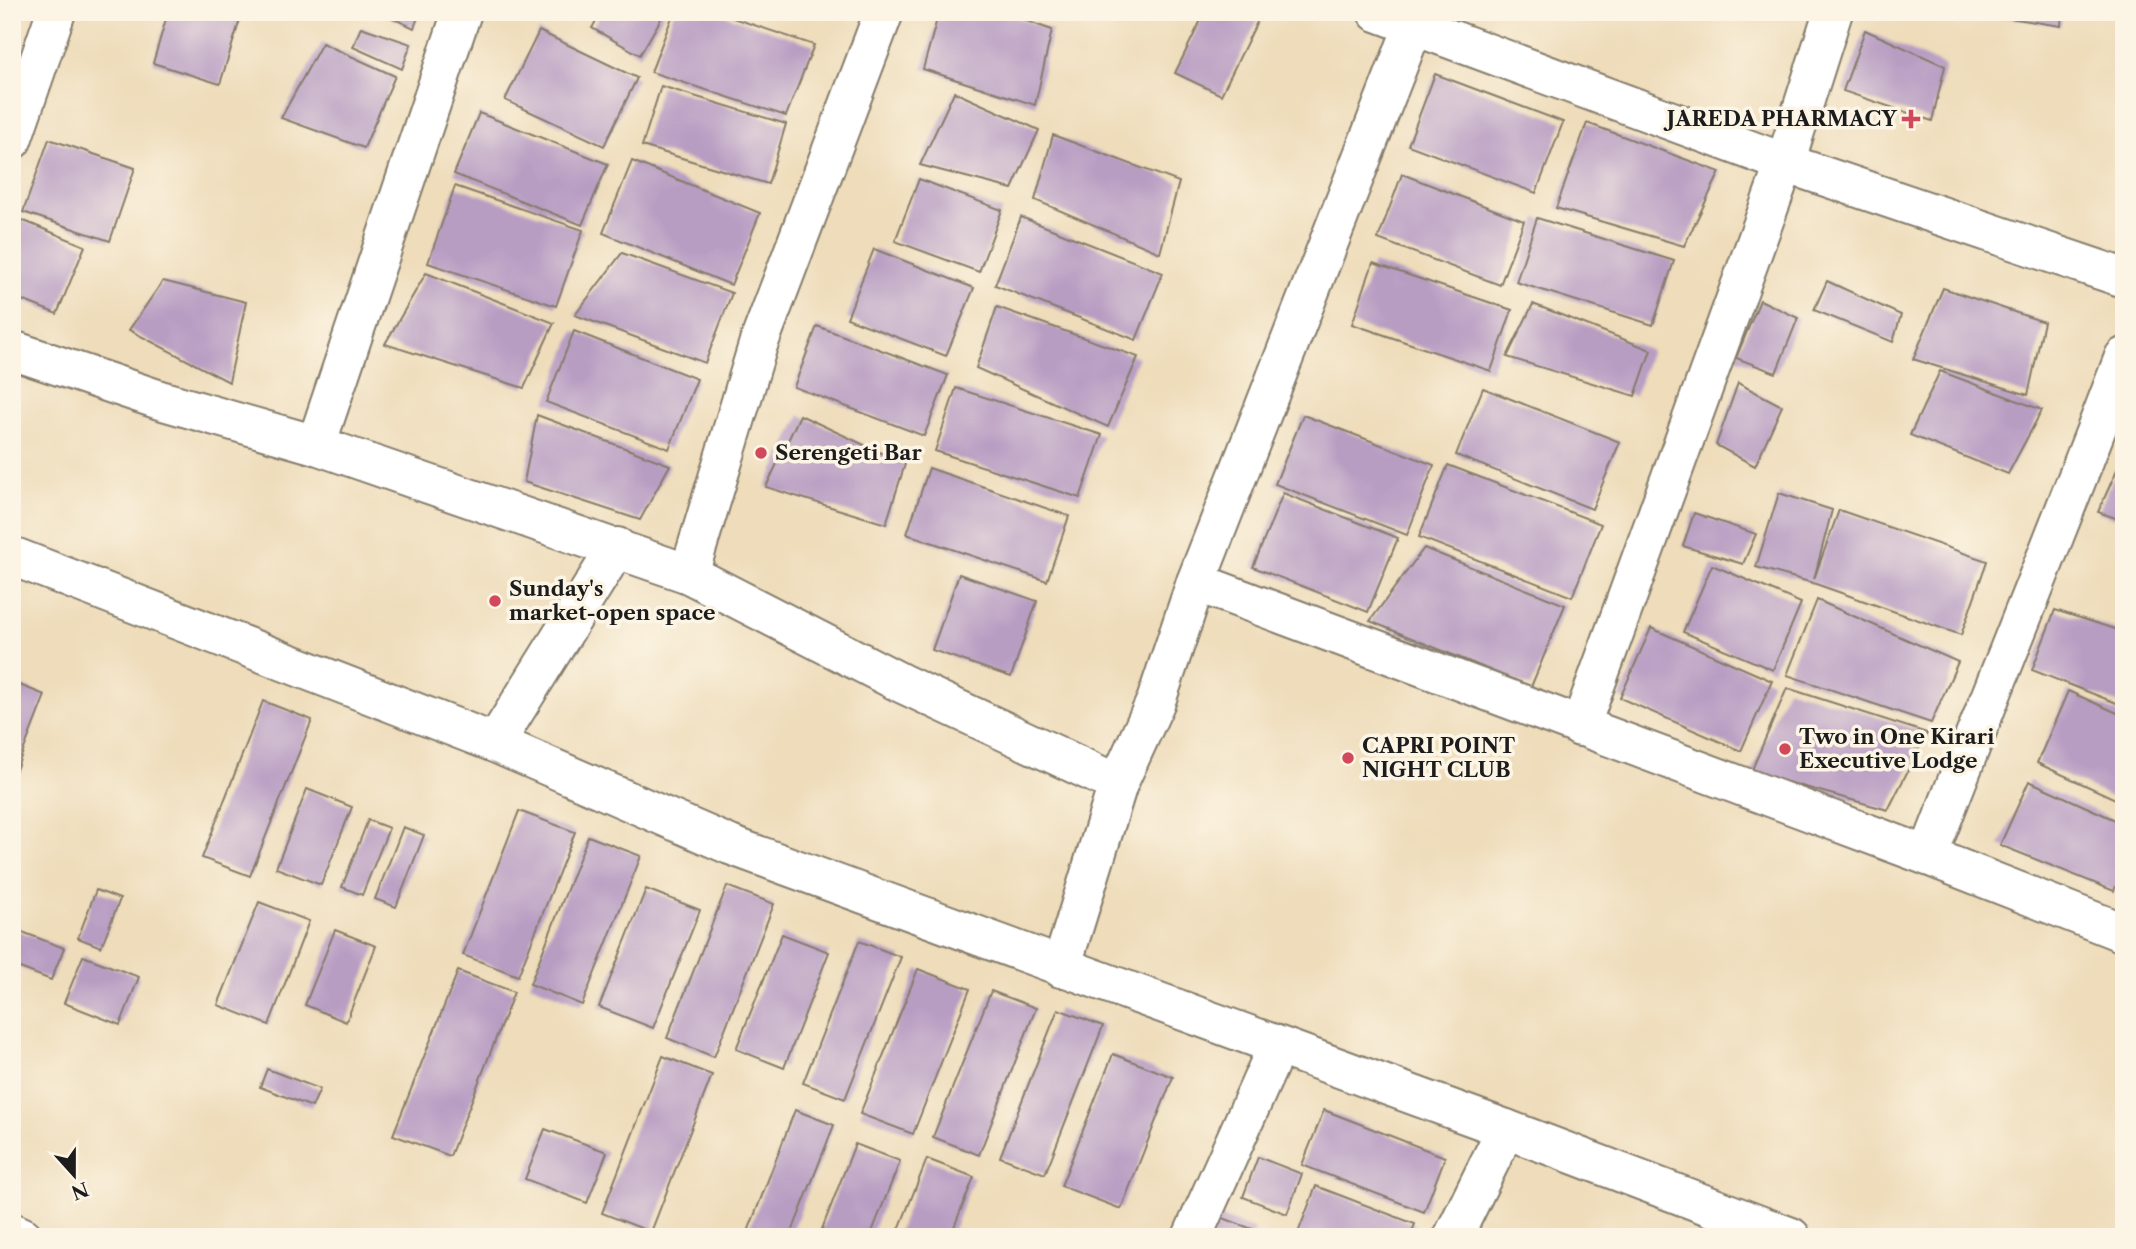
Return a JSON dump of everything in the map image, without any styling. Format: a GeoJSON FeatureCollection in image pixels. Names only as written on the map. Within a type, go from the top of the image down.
{"type":"FeatureCollection","features":[{"type":"Feature","properties":{"kind":"street"},"geometry":{"type":"LineString","coordinates":[[12,140],[56,12]]}},
{"type":"Feature","properties":{"kind":"street"},"geometry":{"type":"LineString","coordinates":[[316,445],[462,12]]}},
{"type":"Feature","properties":{"kind":"street"},"geometry":{"type":"LineString","coordinates":[[689,573],[758,345],[884,12]]}},
{"type":"Feature","properties":{"kind":"street"},"geometry":{"type":"LineString","coordinates":[[1377,12],[1416,19],[1785,163],[2124,278]]}},
{"type":"Feature","properties":{"kind":"street"},"geometry":{"type":"LineString","coordinates":[[1580,727],[1785,163],[1833,12]]}},
{"type":"Feature","properties":{"kind":"street"},"geometry":{"type":"LineString","coordinates":[[1061,968],[1118,784],[1156,701],[1196,582],[1416,19]]}},
{"type":"Feature","properties":{"kind":"street"},"geometry":{"type":"LineString","coordinates":[[12,350],[160,400],[316,445],[689,573],[901,683],[1118,784]]}},
{"type":"Feature","properties":{"kind":"street"},"geometry":{"type":"LineString","coordinates":[[1928,856],[1995,679],[2077,481],[2124,357]]}},
{"type":"Feature","properties":{"kind":"street"},"geometry":{"type":"LineString","coordinates":[[495,743],[617,547]]}},
{"type":"Feature","properties":{"kind":"street"},"geometry":{"type":"LineString","coordinates":[[12,556],[495,743],[730,845],[1506,1129],[1791,1237]]}},
{"type":"Feature","properties":{"kind":"street"},"geometry":{"type":"LineString","coordinates":[[1196,582],[1928,856],[2124,933]]}},
{"type":"Feature","properties":{"kind":"street"},"geometry":{"type":"LineString","coordinates":[[1192,1237],[1277,1047]]}},
{"type":"Feature","properties":{"kind":"street"},"geometry":{"type":"LineString","coordinates":[[1453,1237],[1506,1129]]}},
{"type":"Feature","properties":{"kind":"street"},"geometry":{"type":"LineString","coordinates":[[12,1232],[23,1237]]}},
{"type":"Feature","properties":{"kind":"building"},"geometry":{"type":"Polygon","coordinates":[[[168,12],[242,13],[220,84],[153,63],[168,12]]]}},
{"type":"Feature","properties":{"kind":"building"},"geometry":{"type":"Polygon","coordinates":[[[379,12],[420,12],[414,28],[379,12]]]}},
{"type":"Feature","properties":{"kind":"building"},"geometry":{"type":"Polygon","coordinates":[[[601,12],[665,12],[640,55],[592,28],[601,12]]]}},
{"type":"Feature","properties":{"kind":"building"},"geometry":{"type":"Polygon","coordinates":[[[674,12],[715,12],[814,45],[786,116],[651,72],[674,12]]]}},
{"type":"Feature","properties":{"kind":"building"},"geometry":{"type":"Polygon","coordinates":[[[939,12],[1001,12],[1052,30],[1035,105],[923,69],[939,12]]]}},
{"type":"Feature","properties":{"kind":"building"},"geometry":{"type":"Polygon","coordinates":[[[1205,12],[1241,12],[1258,20],[1221,95],[1175,73],[1205,12]]]}},
{"type":"Feature","properties":{"kind":"building"},"geometry":{"type":"Polygon","coordinates":[[[2062,12],[2061,26],[1983,14],[2062,12]]]}},
{"type":"Feature","properties":{"kind":"building"},"geometry":{"type":"Polygon","coordinates":[[[361,27],[411,44],[402,69],[353,47],[361,27]]]}},
{"type":"Feature","properties":{"kind":"building"},"geometry":{"type":"Polygon","coordinates":[[[1865,30],[1945,66],[1932,121],[1843,91],[1865,30]]]}},
{"type":"Feature","properties":{"kind":"building"},"geometry":{"type":"Polygon","coordinates":[[[539,31],[637,78],[604,146],[505,100],[539,31]]]}},
{"type":"Feature","properties":{"kind":"building"},"geometry":{"type":"Polygon","coordinates":[[[322,43],[395,76],[364,148],[281,118],[322,43]]]}},
{"type":"Feature","properties":{"kind":"building"},"geometry":{"type":"Polygon","coordinates":[[[1435,74],[1563,122],[1536,193],[1408,145],[1435,74]]]}},
{"type":"Feature","properties":{"kind":"building"},"geometry":{"type":"Polygon","coordinates":[[[661,86],[786,124],[768,184],[642,146],[661,86]]]}},
{"type":"Feature","properties":{"kind":"building"},"geometry":{"type":"Polygon","coordinates":[[[954,92],[1039,130],[1012,189],[920,165],[954,92]]]}},
{"type":"Feature","properties":{"kind":"building"},"geometry":{"type":"Polygon","coordinates":[[[479,113],[608,164],[582,225],[454,174],[479,113]]]}},
{"type":"Feature","properties":{"kind":"building"},"geometry":{"type":"Polygon","coordinates":[[[1587,123],[1720,172],[1684,246],[1556,208],[1587,123]]]}},
{"type":"Feature","properties":{"kind":"building"},"geometry":{"type":"Polygon","coordinates":[[[1053,135],[1179,182],[1160,253],[1035,200],[1053,135]]]}},
{"type":"Feature","properties":{"kind":"building"},"geometry":{"type":"Polygon","coordinates":[[[49,139],[135,168],[110,241],[23,212],[49,139]]]}},
{"type":"Feature","properties":{"kind":"building"},"geometry":{"type":"Polygon","coordinates":[[[632,161],[760,213],[731,285],[603,233],[632,161]]]}},
{"type":"Feature","properties":{"kind":"building"},"geometry":{"type":"Polygon","coordinates":[[[1402,174],[1524,221],[1500,285],[1378,239],[1402,174]]]}},
{"type":"Feature","properties":{"kind":"building"},"geometry":{"type":"Polygon","coordinates":[[[919,179],[1002,210],[979,272],[895,241],[919,179]]]}},
{"type":"Feature","properties":{"kind":"building"},"geometry":{"type":"Polygon","coordinates":[[[455,186],[583,230],[556,306],[428,263],[455,186]]]}},
{"type":"Feature","properties":{"kind":"building"},"geometry":{"type":"Polygon","coordinates":[[[12,216],[85,246],[57,314],[12,296],[12,216]]]}},
{"type":"Feature","properties":{"kind":"building"},"geometry":{"type":"Polygon","coordinates":[[[1021,217],[1163,273],[1136,340],[995,285],[1021,217]]]}},
{"type":"Feature","properties":{"kind":"building"},"geometry":{"type":"Polygon","coordinates":[[[1537,218],[1674,261],[1653,325],[1516,282],[1537,218]]]}},
{"type":"Feature","properties":{"kind":"building"},"geometry":{"type":"Polygon","coordinates":[[[874,249],[974,288],[946,356],[847,318],[874,249]]]}},
{"type":"Feature","properties":{"kind":"building"},"geometry":{"type":"Polygon","coordinates":[[[622,253],[732,293],[705,363],[575,315],[622,253]]]}},
{"type":"Feature","properties":{"kind":"building"},"geometry":{"type":"Polygon","coordinates":[[[1373,263],[1512,310],[1491,371],[1352,324],[1373,263]]]}},
{"type":"Feature","properties":{"kind":"building"},"geometry":{"type":"Polygon","coordinates":[[[426,273],[554,323],[524,388],[385,344],[426,273]]]}},
{"type":"Feature","properties":{"kind":"building"},"geometry":{"type":"Polygon","coordinates":[[[163,281],[246,302],[229,382],[129,330],[163,281]]]}},
{"type":"Feature","properties":{"kind":"building"},"geometry":{"type":"Polygon","coordinates":[[[1827,281],[1901,315],[1893,342],[1814,310],[1827,281]]]}},
{"type":"Feature","properties":{"kind":"building"},"geometry":{"type":"Polygon","coordinates":[[[1943,288],[2044,322],[2028,395],[1913,359],[1943,288]]]}},
{"type":"Feature","properties":{"kind":"building"},"geometry":{"type":"Polygon","coordinates":[[[1760,300],[1798,318],[1776,373],[1736,358],[1760,300]]]}},
{"type":"Feature","properties":{"kind":"building"},"geometry":{"type":"Polygon","coordinates":[[[1533,304],[1651,350],[1635,396],[1507,357],[1533,304]]]}},
{"type":"Feature","properties":{"kind":"building"},"geometry":{"type":"Polygon","coordinates":[[[997,307],[1138,357],[1108,427],[976,368],[997,307]]]}},
{"type":"Feature","properties":{"kind":"building"},"geometry":{"type":"Polygon","coordinates":[[[817,326],[948,375],[924,436],[794,387],[817,326]]]}},
{"type":"Feature","properties":{"kind":"building"},"geometry":{"type":"Polygon","coordinates":[[[574,331],[697,379],[669,449],[546,402],[574,331]]]}},
{"type":"Feature","properties":{"kind":"building"},"geometry":{"type":"Polygon","coordinates":[[[1940,371],[2042,410],[2008,474],[1910,435],[1940,371]]]}},
{"type":"Feature","properties":{"kind":"building"},"geometry":{"type":"Polygon","coordinates":[[[1738,383],[1782,406],[1755,466],[1716,445],[1738,383]]]}},
{"type":"Feature","properties":{"kind":"building"},"geometry":{"type":"Polygon","coordinates":[[[956,388],[1102,435],[1080,498],[935,451],[956,388]]]}},
{"type":"Feature","properties":{"kind":"building"},"geometry":{"type":"Polygon","coordinates":[[[1483,388],[1620,442],[1592,509],[1456,455],[1483,388]]]}},
{"type":"Feature","properties":{"kind":"building"},"geometry":{"type":"Polygon","coordinates":[[[537,415],[670,465],[640,520],[524,482],[537,415]]]}},
{"type":"Feature","properties":{"kind":"building"},"geometry":{"type":"Polygon","coordinates":[[[800,415],[905,464],[886,524],[766,487],[800,415]]]}},
{"type":"Feature","properties":{"kind":"building"},"geometry":{"type":"Polygon","coordinates":[[[1303,415],[1434,465],[1407,535],[1275,484],[1303,415]]]}},
{"type":"Feature","properties":{"kind":"building"},"geometry":{"type":"Polygon","coordinates":[[[2124,454],[2124,521],[2098,512],[2124,454]]]}},
{"type":"Feature","properties":{"kind":"building"},"geometry":{"type":"Polygon","coordinates":[[[1448,465],[1601,524],[1572,597],[1419,537],[1448,465]]]}},
{"type":"Feature","properties":{"kind":"building"},"geometry":{"type":"Polygon","coordinates":[[[929,468],[1069,516],[1047,581],[907,534],[929,468]]]}},
{"type":"Feature","properties":{"kind":"building"},"geometry":{"type":"Polygon","coordinates":[[[1283,493],[1398,538],[1368,612],[1253,567],[1283,493]]]}},
{"type":"Feature","properties":{"kind":"building"},"geometry":{"type":"Polygon","coordinates":[[[1779,493],[1832,510],[1814,579],[1839,510],[1987,561],[1961,635],[1813,583],[1756,567],[1779,493]]]}},
{"type":"Feature","properties":{"kind":"building"},"geometry":{"type":"Polygon","coordinates":[[[1694,513],[1756,534],[1743,564],[1683,546],[1694,513]]]}},
{"type":"Feature","properties":{"kind":"building"},"geometry":{"type":"Polygon","coordinates":[[[1424,548],[1565,605],[1531,687],[1370,621],[1424,548]]]}},
{"type":"Feature","properties":{"kind":"building"},"geometry":{"type":"Polygon","coordinates":[[[1712,565],[1801,603],[1773,670],[1683,632],[1712,565]]]}},
{"type":"Feature","properties":{"kind":"building"},"geometry":{"type":"Polygon","coordinates":[[[959,574],[1037,601],[1011,677],[932,650],[959,574]]]}},
{"type":"Feature","properties":{"kind":"building"},"geometry":{"type":"Polygon","coordinates":[[[1817,600],[1958,662],[1931,723],[1787,675],[1817,600]]]}},
{"type":"Feature","properties":{"kind":"building"},"geometry":{"type":"Polygon","coordinates":[[[2055,610],[2124,632],[2124,706],[2032,670],[2055,610]]]}},
{"type":"Feature","properties":{"kind":"building"},"geometry":{"type":"Polygon","coordinates":[[[1651,628],[1772,681],[1741,751],[1620,698],[1651,628]]]}},
{"type":"Feature","properties":{"kind":"building"},"geometry":{"type":"Polygon","coordinates":[[[12,682],[45,695],[12,780],[12,682]]]}},
{"type":"Feature","properties":{"kind":"building"},"geometry":{"type":"Polygon","coordinates":[[[1787,688],[1927,733],[1888,810],[1751,772],[1787,688]]]}},
{"type":"Feature","properties":{"kind":"building"},"geometry":{"type":"Polygon","coordinates":[[[2068,691],[2124,716],[2124,803],[2037,763],[2068,691]]]}},
{"type":"Feature","properties":{"kind":"building"},"geometry":{"type":"Polygon","coordinates":[[[263,701],[312,720],[250,876],[202,858],[263,701]]]}},
{"type":"Feature","properties":{"kind":"building"},"geometry":{"type":"Polygon","coordinates":[[[2029,781],[2124,824],[2124,865],[2114,891],[2000,845],[2029,781]]]}},
{"type":"Feature","properties":{"kind":"building"},"geometry":{"type":"Polygon","coordinates":[[[307,789],[352,807],[321,885],[276,868],[307,789]]]}},
{"type":"Feature","properties":{"kind":"building"},"geometry":{"type":"Polygon","coordinates":[[[519,811],[575,832],[518,976],[463,955],[519,811]]]}},
{"type":"Feature","properties":{"kind":"building"},"geometry":{"type":"Polygon","coordinates":[[[368,820],[389,828],[362,895],[342,887],[368,820]]]}},
{"type":"Feature","properties":{"kind":"building"},"geometry":{"type":"Polygon","coordinates":[[[403,827],[424,835],[396,907],[375,899],[403,827]]]}},
{"type":"Feature","properties":{"kind":"building"},"geometry":{"type":"Polygon","coordinates":[[[588,836],[641,856],[582,1005],[530,984],[588,836]]]}},
{"type":"Feature","properties":{"kind":"building"},"geometry":{"type":"Polygon","coordinates":[[[727,886],[774,904],[714,1057],[667,1038],[727,886]]]}},
{"type":"Feature","properties":{"kind":"building"},"geometry":{"type":"Polygon","coordinates":[[[646,889],[700,910],[653,1028],[599,1007],[646,889]]]}},
{"type":"Feature","properties":{"kind":"building"},"geometry":{"type":"Polygon","coordinates":[[[96,890],[120,899],[101,947],[78,938],[96,890]]]}},
{"type":"Feature","properties":{"kind":"building"},"geometry":{"type":"Polygon","coordinates":[[[259,902],[309,921],[269,1025],[218,1005],[259,902]]]}},
{"type":"Feature","properties":{"kind":"building"},"geometry":{"type":"Polygon","coordinates":[[[12,928],[64,948],[51,980],[12,965],[12,928]]]}},
{"type":"Feature","properties":{"kind":"building"},"geometry":{"type":"Polygon","coordinates":[[[335,930],[376,946],[346,1022],[305,1005],[335,930]]]}},
{"type":"Feature","properties":{"kind":"building"},"geometry":{"type":"Polygon","coordinates":[[[782,934],[829,952],[784,1068],[736,1049],[782,934]]]}},
{"type":"Feature","properties":{"kind":"building"},"geometry":{"type":"Polygon","coordinates":[[[859,941],[901,957],[845,1099],[803,1083],[859,941]]]}},
{"type":"Feature","properties":{"kind":"building"},"geometry":{"type":"Polygon","coordinates":[[[83,956],[139,977],[120,1025],[64,1003],[83,956]]]}},
{"type":"Feature","properties":{"kind":"building"},"geometry":{"type":"Polygon","coordinates":[[[918,969],[970,989],[913,1134],[860,1114],[918,969]]]}},
{"type":"Feature","properties":{"kind":"building"},"geometry":{"type":"Polygon","coordinates":[[[458,971],[514,992],[450,1156],[393,1135],[458,971]]]}},
{"type":"Feature","properties":{"kind":"building"},"geometry":{"type":"Polygon","coordinates":[[[991,991],[1036,1008],[979,1155],[933,1137],[991,991]]]}},
{"type":"Feature","properties":{"kind":"building"},"geometry":{"type":"Polygon","coordinates":[[[1058,1009],[1103,1026],[1045,1174],[1000,1157],[1058,1009]]]}},
{"type":"Feature","properties":{"kind":"building"},"geometry":{"type":"Polygon","coordinates":[[[1113,1054],[1173,1077],[1121,1209],[1061,1186],[1113,1054]]]}},
{"type":"Feature","properties":{"kind":"building"},"geometry":{"type":"Polygon","coordinates":[[[663,1056],[712,1075],[651,1232],[602,1213],[663,1056]]]}},
{"type":"Feature","properties":{"kind":"building"},"geometry":{"type":"Polygon","coordinates":[[[267,1069],[320,1089],[312,1107],[260,1087],[267,1069]]]}},
{"type":"Feature","properties":{"kind":"building"},"geometry":{"type":"Polygon","coordinates":[[[795,1110],[834,1125],[790,1237],[746,1237],[795,1110]]]}},
{"type":"Feature","properties":{"kind":"building"},"geometry":{"type":"Polygon","coordinates":[[[1324,1110],[1445,1157],[1424,1212],[1302,1165],[1324,1110]]]}},
{"type":"Feature","properties":{"kind":"building"},"geometry":{"type":"Polygon","coordinates":[[[545,1129],[607,1152],[587,1203],[525,1179],[545,1129]]]}},
{"type":"Feature","properties":{"kind":"building"},"geometry":{"type":"Polygon","coordinates":[[[855,1144],[900,1161],[870,1237],[819,1237],[855,1144]]]}},
{"type":"Feature","properties":{"kind":"building"},"geometry":{"type":"Polygon","coordinates":[[[1258,1157],[1302,1174],[1287,1214],[1243,1197],[1258,1157]]]}},
{"type":"Feature","properties":{"kind":"building"},"geometry":{"type":"Polygon","coordinates":[[[927,1159],[974,1177],[950,1237],[896,1237],[927,1159]]]}},
{"type":"Feature","properties":{"kind":"building"},"geometry":{"type":"Polygon","coordinates":[[[1316,1186],[1415,1224],[1410,1237],[1306,1237],[1298,1233],[1316,1186]]]}},
{"type":"Feature","properties":{"kind":"building"},"geometry":{"type":"Polygon","coordinates":[[[1215,1215],[1255,1230],[1252,1237],[1206,1237],[1215,1215]]]}},
{"type":"Feature","properties":{"kind":"place","name":"JAREDA PHARMACY"},"geometry":{"type":"Point","coordinates":[1911,119]}},
{"type":"Feature","properties":{"kind":"place","name":"Serengeti Bar"},"geometry":{"type":"Point","coordinates":[761,453]}},
{"type":"Feature","properties":{"kind":"place","name":"Sunday's market-open space"},"geometry":{"type":"Point","coordinates":[495,601]}},
{"type":"Feature","properties":{"kind":"place","name":"Two in One Kirari Executive Lodge"},"geometry":{"type":"Point","coordinates":[1785,749]}},
{"type":"Feature","properties":{"kind":"place","name":"CAPRI POINT NIGHT CLUB"},"geometry":{"type":"Point","coordinates":[1348,758]}}]}
